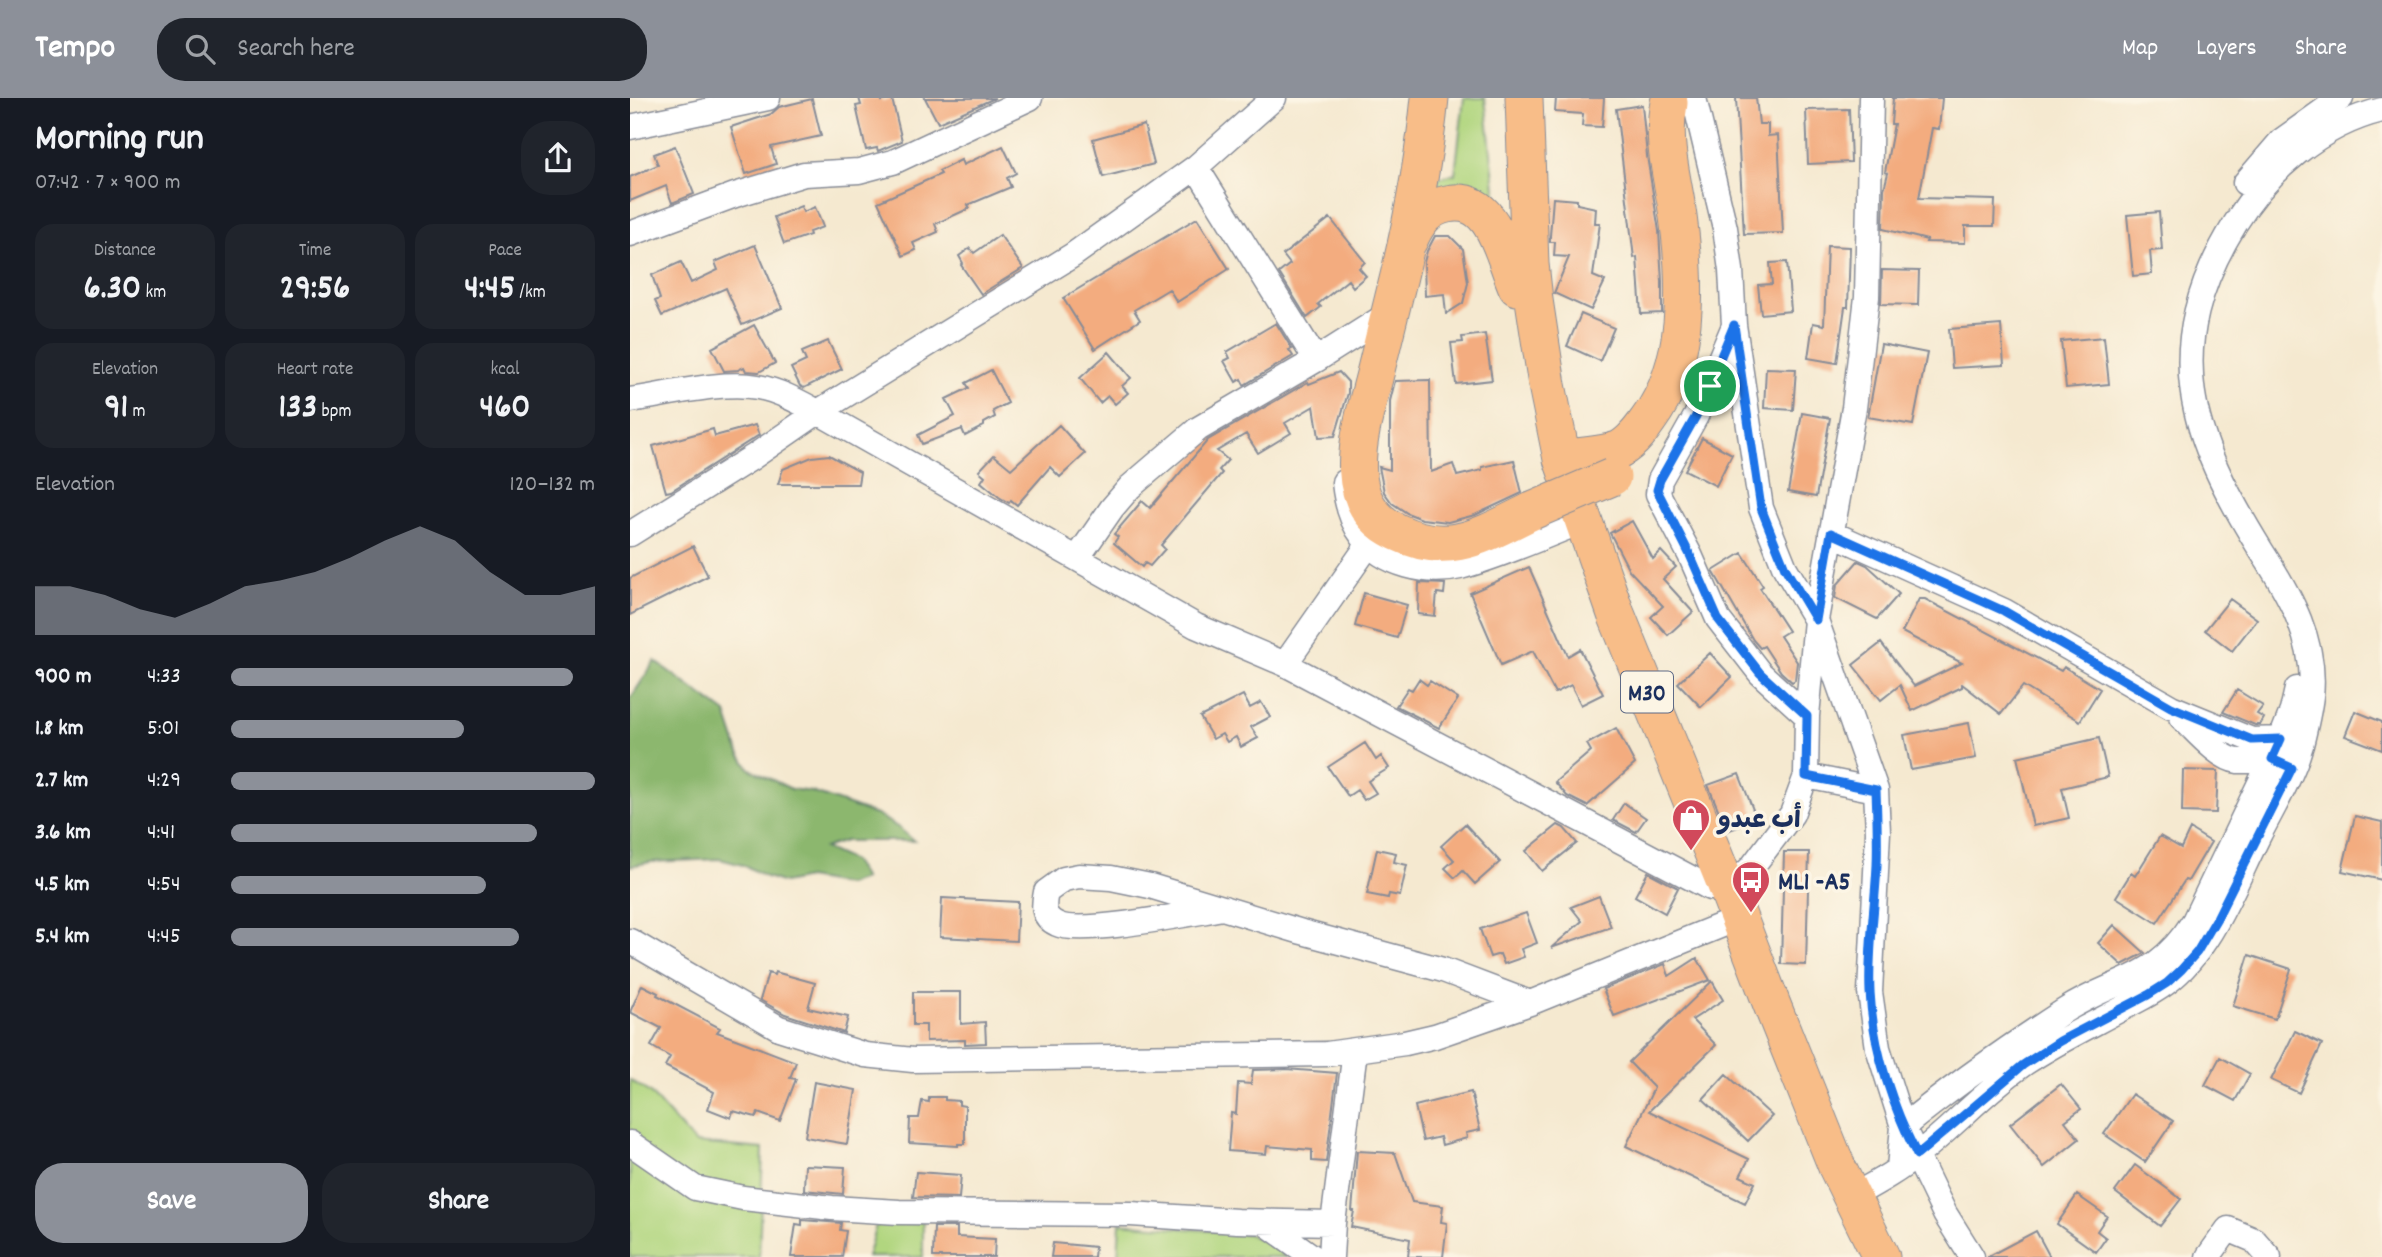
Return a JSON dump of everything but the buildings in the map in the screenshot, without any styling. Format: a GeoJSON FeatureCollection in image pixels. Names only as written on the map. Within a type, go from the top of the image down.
{"type":"FeatureCollection","features":[{"type":"Feature","properties":{"kind":"highway"},"geometry":{"type":"LineString","coordinates":[[1430,98],[1422,164],[1405,251],[1358,442],[1354,482],[1374,513],[1388,528],[1429,544],[1460,542],[1482,536],[1612,477],[1630,466],[1658,437],[1680,404],[1695,369],[1705,314],[1705,289],[1677,107]]}},
{"type":"Feature","properties":{"kind":"highway","name":"M30"},"geometry":{"type":"LineString","coordinates":[[1506,98],[1517,288],[1549,458],[1571,526],[1650,742],[1721,901],[1772,1005],[1837,1167],[1881,1257]]}},
{"type":"Feature","properties":{"kind":"highway","name":"M30"},"geometry":{"type":"LineString","coordinates":[[1524,98],[1534,300],[1562,459],[1721,901],[1821,1163],[1863,1257]]}},
{"type":"Feature","properties":{"kind":"highway"},"geometry":{"type":"LineString","coordinates":[[1562,459],[1619,450],[1634,438],[1661,400],[1681,344],[1684,309],[1681,258],[1676,205],[1665,143],[1666,120],[1677,107]]}},
{"type":"Feature","properties":{"kind":"highway"},"geometry":{"type":"LineString","coordinates":[[1405,251],[1422,218],[1435,207],[1455,203],[1475,208],[1488,218],[1517,288]]}},
{"type":"Feature","properties":{"kind":"street"},"geometry":{"type":"LineString","coordinates":[[630,127],[768,98]]}},
{"type":"Feature","properties":{"kind":"street"},"geometry":{"type":"LineString","coordinates":[[630,234],[735,195],[804,174],[859,171],[893,162],[1030,98]]}},
{"type":"Feature","properties":{"kind":"street"},"geometry":{"type":"LineString","coordinates":[[630,534],[753,457],[818,412],[1073,255],[1196,167],[1274,98]]}},
{"type":"Feature","properties":{"kind":"street"},"geometry":{"type":"LineString","coordinates":[[630,941],[779,1028],[864,1055],[913,1059],[1327,1054],[1435,1036],[1530,1003],[1721,901],[1752,867],[1792,814],[1806,776],[1807,716],[1816,620],[1854,408],[1867,296],[1871,98]]}},
{"type":"Feature","properties":{"kind":"street"},"geometry":{"type":"LineString","coordinates":[[1903,1127],[1948,1090],[2067,1009],[2140,975],[2167,957],[2194,921],[2243,816],[2286,753],[2297,688],[2291,638],[2275,600],[2217,506],[2193,455],[2179,404],[2175,353],[2177,326],[2190,276],[2226,209],[2281,141],[2341,98]]}},
{"type":"Feature","properties":{"kind":"street"},"geometry":{"type":"LineString","coordinates":[[1677,107],[1725,228],[1734,325],[1761,508],[1785,568],[1816,620],[1876,790],[1878,832],[1870,992],[1878,1048],[1903,1127],[1908,1162],[1972,1257]]}},
{"type":"Feature","properties":{"kind":"street"},"geometry":{"type":"LineString","coordinates":[[1851,1197],[1908,1162],[2023,1065],[2060,1041],[2167,983],[2197,952],[2217,918],[2312,689],[2305,634],[2288,593],[2230,498],[2208,449],[2194,402],[2190,353],[2192,328],[2204,282],[2218,251],[2259,189],[2300,149],[2345,122],[2382,110]]}},
{"type":"Feature","properties":{"kind":"street"},"geometry":{"type":"LineString","coordinates":[[1196,167],[1316,360]]}},
{"type":"Feature","properties":{"kind":"street"},"geometry":{"type":"LineString","coordinates":[[1078,557],[1121,497],[1171,450],[1198,429],[1390,313]]}},
{"type":"Feature","properties":{"kind":"street"},"geometry":{"type":"LineString","coordinates":[[1734,325],[1696,416],[1657,490],[1718,619],[1760,673],[1807,716]]}},
{"type":"Feature","properties":{"kind":"street"},"geometry":{"type":"LineString","coordinates":[[630,400],[725,386],[758,387],[786,395],[958,493],[1078,557],[1196,626],[1285,664],[1721,901]]}},
{"type":"Feature","properties":{"kind":"street"},"geometry":{"type":"LineString","coordinates":[[1354,482],[1344,484],[1356,527],[1369,544],[1398,562],[1413,567],[1438,570],[1461,567],[1571,526]]}},
{"type":"Feature","properties":{"kind":"street"},"geometry":{"type":"LineString","coordinates":[[1831,533],[2004,611],[2171,707],[2286,753]]}},
{"type":"Feature","properties":{"kind":"street"},"geometry":{"type":"LineString","coordinates":[[1285,664],[1369,544]]}},
{"type":"Feature","properties":{"kind":"street"},"geometry":{"type":"LineString","coordinates":[[2171,707],[2213,747],[2236,761],[2286,753]]}},
{"type":"Feature","properties":{"kind":"street"},"geometry":{"type":"LineString","coordinates":[[2236,761],[2243,816]]}},
{"type":"Feature","properties":{"kind":"street"},"geometry":{"type":"LineString","coordinates":[[1806,776],[1876,790]]}},
{"type":"Feature","properties":{"kind":"street"},"geometry":{"type":"LineString","coordinates":[[1224,908],[1108,926],[1070,929],[1051,920],[1045,914],[1043,905],[1046,892],[1063,879],[1079,876],[1111,878],[1150,886],[1224,908],[1302,932],[1443,970],[1530,1003]]}},
{"type":"Feature","properties":{"kind":"street"},"geometry":{"type":"LineString","coordinates":[[1331,1257],[1355,1051]]}},
{"type":"Feature","properties":{"kind":"street"},"geometry":{"type":"LineString","coordinates":[[630,1143],[695,1188],[743,1198],[900,1212],[1130,1214],[1333,1223]]}},
{"type":"Feature","properties":{"kind":"street"},"geometry":{"type":"LineString","coordinates":[[1264,1222],[1313,1257]]}},
{"type":"Feature","properties":{"kind":"street"},"geometry":{"type":"LineString","coordinates":[[2208,1257],[2228,1229],[2254,1240],[2269,1257]]}},
{"type":"Feature","properties":{"kind":"green space"},"geometry":{"type":"Polygon","coordinates":[[[1464,98],[1485,98],[1496,197],[1465,185],[1434,190],[1438,178],[1455,174],[1464,98]]]}},
{"type":"Feature","properties":{"kind":"green space"},"geometry":{"type":"Polygon","coordinates":[[[655,661],[726,713],[739,753],[750,769],[791,789],[812,792],[879,816],[914,841],[845,841],[824,848],[853,861],[864,879],[847,885],[807,878],[784,883],[746,866],[720,859],[651,862],[630,866],[630,699],[655,661]]]}},
{"type":"Feature","properties":{"kind":"green space"},"geometry":{"type":"Polygon","coordinates":[[[630,1080],[650,1093],[695,1143],[763,1149],[759,1257],[630,1257],[630,1080]]]}},
{"type":"Feature","properties":{"kind":"green space"},"geometry":{"type":"Polygon","coordinates":[[[878,1218],[923,1222],[923,1257],[867,1257],[878,1218]]]}},
{"type":"Feature","properties":{"kind":"green space"},"geometry":{"type":"Polygon","coordinates":[[[1120,1223],[1248,1234],[1272,1245],[1286,1257],[1118,1257],[1120,1223]]]}},
{"type":"Feature","properties":{"kind":"place","name":"أب عبدو"},"geometry":{"type":"Point","coordinates":[1691,852]}},
{"type":"Feature","properties":{"kind":"place","name":"ML1 -A5"},"geometry":{"type":"Point","coordinates":[1751,914]}},
{"type":"Feature","properties":{"kind":"route"},"geometry":{"type":"LineString","coordinates":[[1734,325],[1761,508],[1785,568],[1816,620],[1831,533],[2004,611],[2171,707],[2252,740],[2281,739],[2272,759],[2292,768],[2217,918],[2197,952],[2181,970],[2148,995],[2060,1041],[2023,1065],[1917,1155],[1903,1127],[1887,1081],[1871,1005],[1878,832],[1876,790],[1806,776],[1807,716],[1760,673],[1718,619],[1690,555],[1658,494],[1660,480],[1710,386],[1734,325]]}}]}
